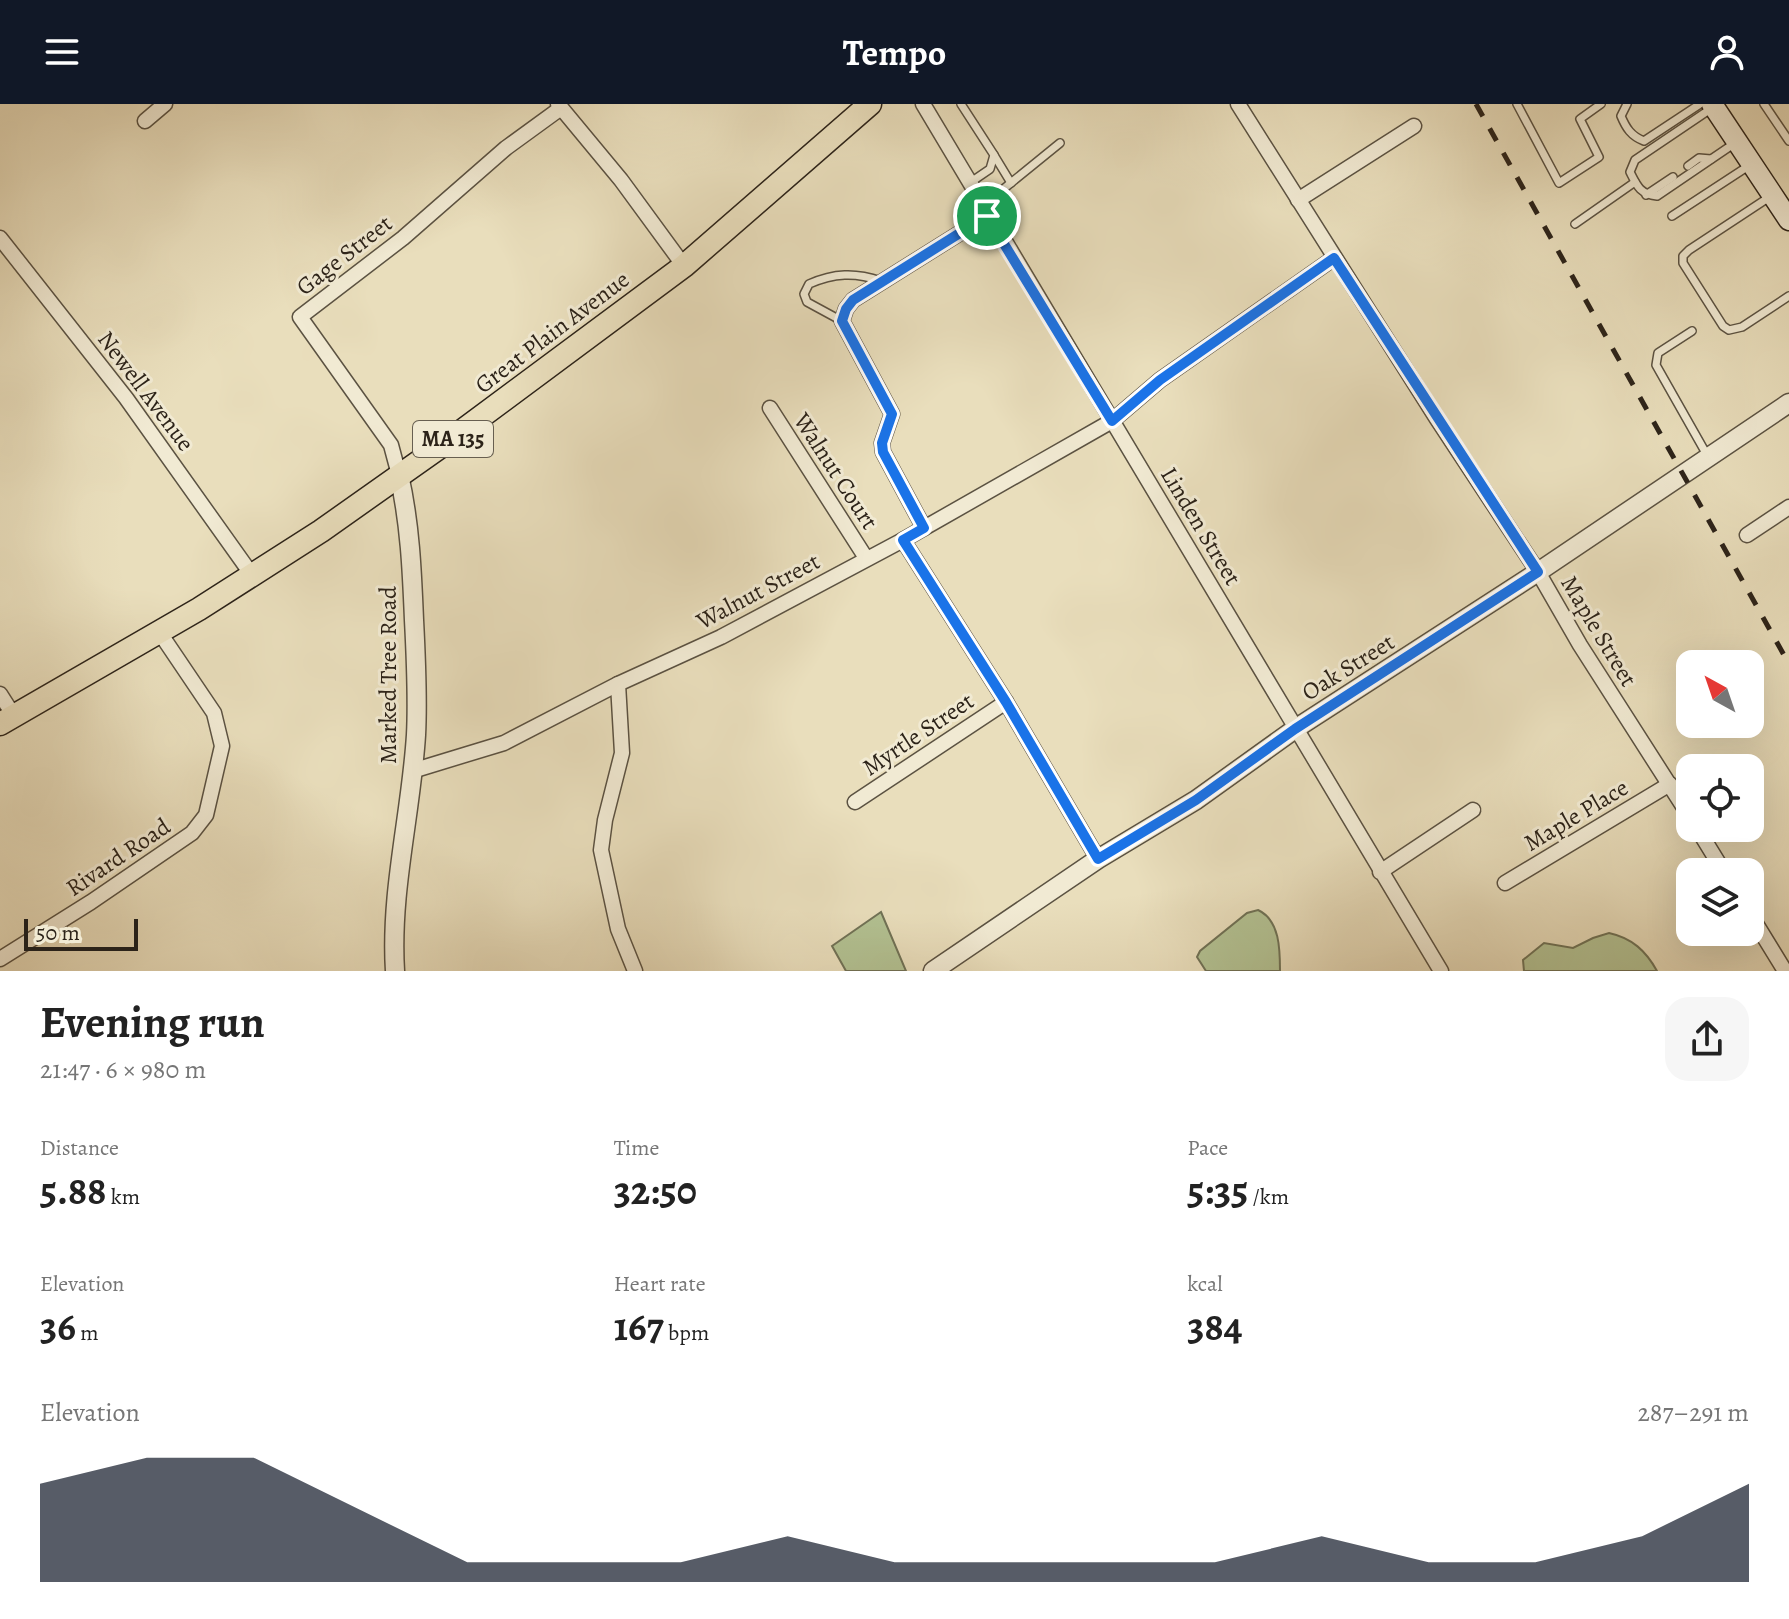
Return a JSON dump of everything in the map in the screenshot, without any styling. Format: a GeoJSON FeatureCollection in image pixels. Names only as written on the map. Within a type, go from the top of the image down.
{"type":"FeatureCollection","features":[{"type":"Feature","properties":{"kind":"main road","name":"Great Plain Avenue"},"geometry":{"type":"LineString","coordinates":[[7,720],[160,633],[252,575],[321,531],[447,442],[684,266],[870,104]]}},
{"type":"Feature","properties":{"kind":"main road"},"geometry":{"type":"LineString","coordinates":[[1709,105],[1789,220]]}},
{"type":"Feature","properties":{"kind":"street"},"geometry":{"type":"LineString","coordinates":[[145,121],[165,104]]}},
{"type":"Feature","properties":{"kind":"street","name":"Linden Street"},"geometry":{"type":"LineString","coordinates":[[923,104],[987,216],[1441,971]]}},
{"type":"Feature","properties":{"kind":"street","name":"Maple Street"},"geometry":{"type":"LineString","coordinates":[[1238,104],[1538,572],[1580,645],[1676,794]]}},
{"type":"Feature","properties":{"kind":"street"},"geometry":{"type":"LineString","coordinates":[[560,106],[621,180],[684,266]]}},
{"type":"Feature","properties":{"kind":"street","name":"Gage Street"},"geometry":{"type":"LineString","coordinates":[[399,475],[391,445],[300,317],[403,238],[506,148],[560,106]]}},
{"type":"Feature","properties":{"kind":"street"},"geometry":{"type":"LineString","coordinates":[[1298,200],[1414,126]]}},
{"type":"Feature","properties":{"kind":"street"},"geometry":{"type":"LineString","coordinates":[[924,528],[883,452],[882,443],[892,414],[842,321],[853,300],[987,216]]}},
{"type":"Feature","properties":{"kind":"street","name":"Newell Avenue"},"geometry":{"type":"LineString","coordinates":[[0,238],[126,398],[252,575]]}},
{"type":"Feature","properties":{"kind":"street","name":"Walnut Street"},"geometry":{"type":"LineString","coordinates":[[412,771],[504,743],[618,684],[721,637],[903,540],[1112,421],[1160,380],[1334,258]]}},
{"type":"Feature","properties":{"kind":"street","name":"Oak Street"},"geometry":{"type":"LineString","coordinates":[[933,971],[1098,859],[1196,800],[1295,729],[1538,572],[1789,403]]}},
{"type":"Feature","properties":{"kind":"street","name":"Walnut Court"},"geometry":{"type":"LineString","coordinates":[[770,408],[866,558]]}},
{"type":"Feature","properties":{"kind":"street","name":"Marked Tree Road"},"geometry":{"type":"LineString","coordinates":[[395,971],[394,905],[416,735],[415,633],[407,511],[399,475]]}},
{"type":"Feature","properties":{"kind":"street"},"geometry":{"type":"LineString","coordinates":[[1747,535],[1789,507]]}},
{"type":"Feature","properties":{"kind":"street"},"geometry":{"type":"LineString","coordinates":[[903,540],[1006,702],[1098,859]]}},
{"type":"Feature","properties":{"kind":"street","name":"Rivard Road"},"geometry":{"type":"LineString","coordinates":[[0,959],[192,833],[206,815],[222,746],[214,713],[160,633]]}},
{"type":"Feature","properties":{"kind":"street"},"geometry":{"type":"LineString","coordinates":[[618,684],[622,753],[605,820],[601,850],[618,929],[635,971]]}},
{"type":"Feature","properties":{"kind":"street"},"geometry":{"type":"LineString","coordinates":[[0,694],[7,720]]}},
{"type":"Feature","properties":{"kind":"street","name":"Myrtle Street"},"geometry":{"type":"LineString","coordinates":[[855,802],[1006,702]]}},
{"type":"Feature","properties":{"kind":"street","name":"Maple Place"},"geometry":{"type":"LineString","coordinates":[[1505,883],[1670,784]]}},
{"type":"Feature","properties":{"kind":"street"},"geometry":{"type":"LineString","coordinates":[[1380,872],[1473,810]]}},
{"type":"Feature","properties":{"kind":"street"},"geometry":{"type":"LineString","coordinates":[[1764,937],[1785,971]]}},
{"type":"Feature","properties":{"kind":"lane"},"geometry":{"type":"LineString","coordinates":[[961,104],[1011,183]]}},
{"type":"Feature","properties":{"kind":"lane"},"geometry":{"type":"LineString","coordinates":[[1517,104],[1559,183],[1599,157],[1580,119],[1601,104]]}},
{"type":"Feature","properties":{"kind":"lane"},"geometry":{"type":"LineString","coordinates":[[1627,104],[1621,116],[1625,126],[1644,141],[1709,105]]}},
{"type":"Feature","properties":{"kind":"lane"},"geometry":{"type":"LineString","coordinates":[[1764,104],[1789,141]]}},
{"type":"Feature","properties":{"kind":"lane"},"geometry":{"type":"LineString","coordinates":[[1709,105],[1635,160],[1630,172],[1635,182],[1646,195],[1657,196],[1737,142]]}},
{"type":"Feature","properties":{"kind":"lane"},"geometry":{"type":"LineString","coordinates":[[987,216],[996,195],[1060,143]]}},
{"type":"Feature","properties":{"kind":"lane"},"geometry":{"type":"LineString","coordinates":[[969,183],[990,169],[994,155]]}},
{"type":"Feature","properties":{"kind":"lane"},"geometry":{"type":"LineString","coordinates":[[1688,166],[1699,158],[1713,159]]}},
{"type":"Feature","properties":{"kind":"lane"},"geometry":{"type":"LineString","coordinates":[[1672,216],[1752,164]]}},
{"type":"Feature","properties":{"kind":"lane"},"geometry":{"type":"LineString","coordinates":[[1646,195],[1673,177]]}},
{"type":"Feature","properties":{"kind":"lane"},"geometry":{"type":"LineString","coordinates":[[1575,224],[1635,182]]}},
{"type":"Feature","properties":{"kind":"lane"},"geometry":{"type":"LineString","coordinates":[[1773,195],[1689,250],[1683,256],[1683,263],[1723,326],[1729,330],[1742,327],[1789,296]]}},
{"type":"Feature","properties":{"kind":"lane"},"geometry":{"type":"LineString","coordinates":[[842,321],[807,302],[804,294],[809,284],[831,275],[861,274],[883,282]]}},
{"type":"Feature","properties":{"kind":"lane"},"geometry":{"type":"LineString","coordinates":[[1692,331],[1658,353],[1656,365],[1709,456]]}},
{"type":"Feature","properties":{"kind":"green space"},"geometry":{"type":"Polygon","coordinates":[[[1258,910],[1275,928],[1280,971],[1206,971],[1197,957],[1200,951],[1247,913],[1258,910]]]}},
{"type":"Feature","properties":{"kind":"green space"},"geometry":{"type":"Polygon","coordinates":[[[881,912],[906,971],[846,971],[832,946],[881,912]]]}},
{"type":"Feature","properties":{"kind":"green space"},"geometry":{"type":"Polygon","coordinates":[[[1609,933],[1638,946],[1657,971],[1524,971],[1523,960],[1544,943],[1573,948],[1609,933]]]}},
{"type":"Feature","properties":{"kind":"railway"},"geometry":{"type":"LineString","coordinates":[[1476,104],[1789,664]]}},
{"type":"Feature","properties":{"kind":"route"},"geometry":{"type":"LineString","coordinates":[[987,216],[1112,421],[1160,380],[1334,258],[1538,572],[1295,729],[1196,800],[1098,859],[1006,702],[903,540],[924,528],[883,452],[882,443],[892,414],[842,321],[853,300],[987,216]]}}]}
